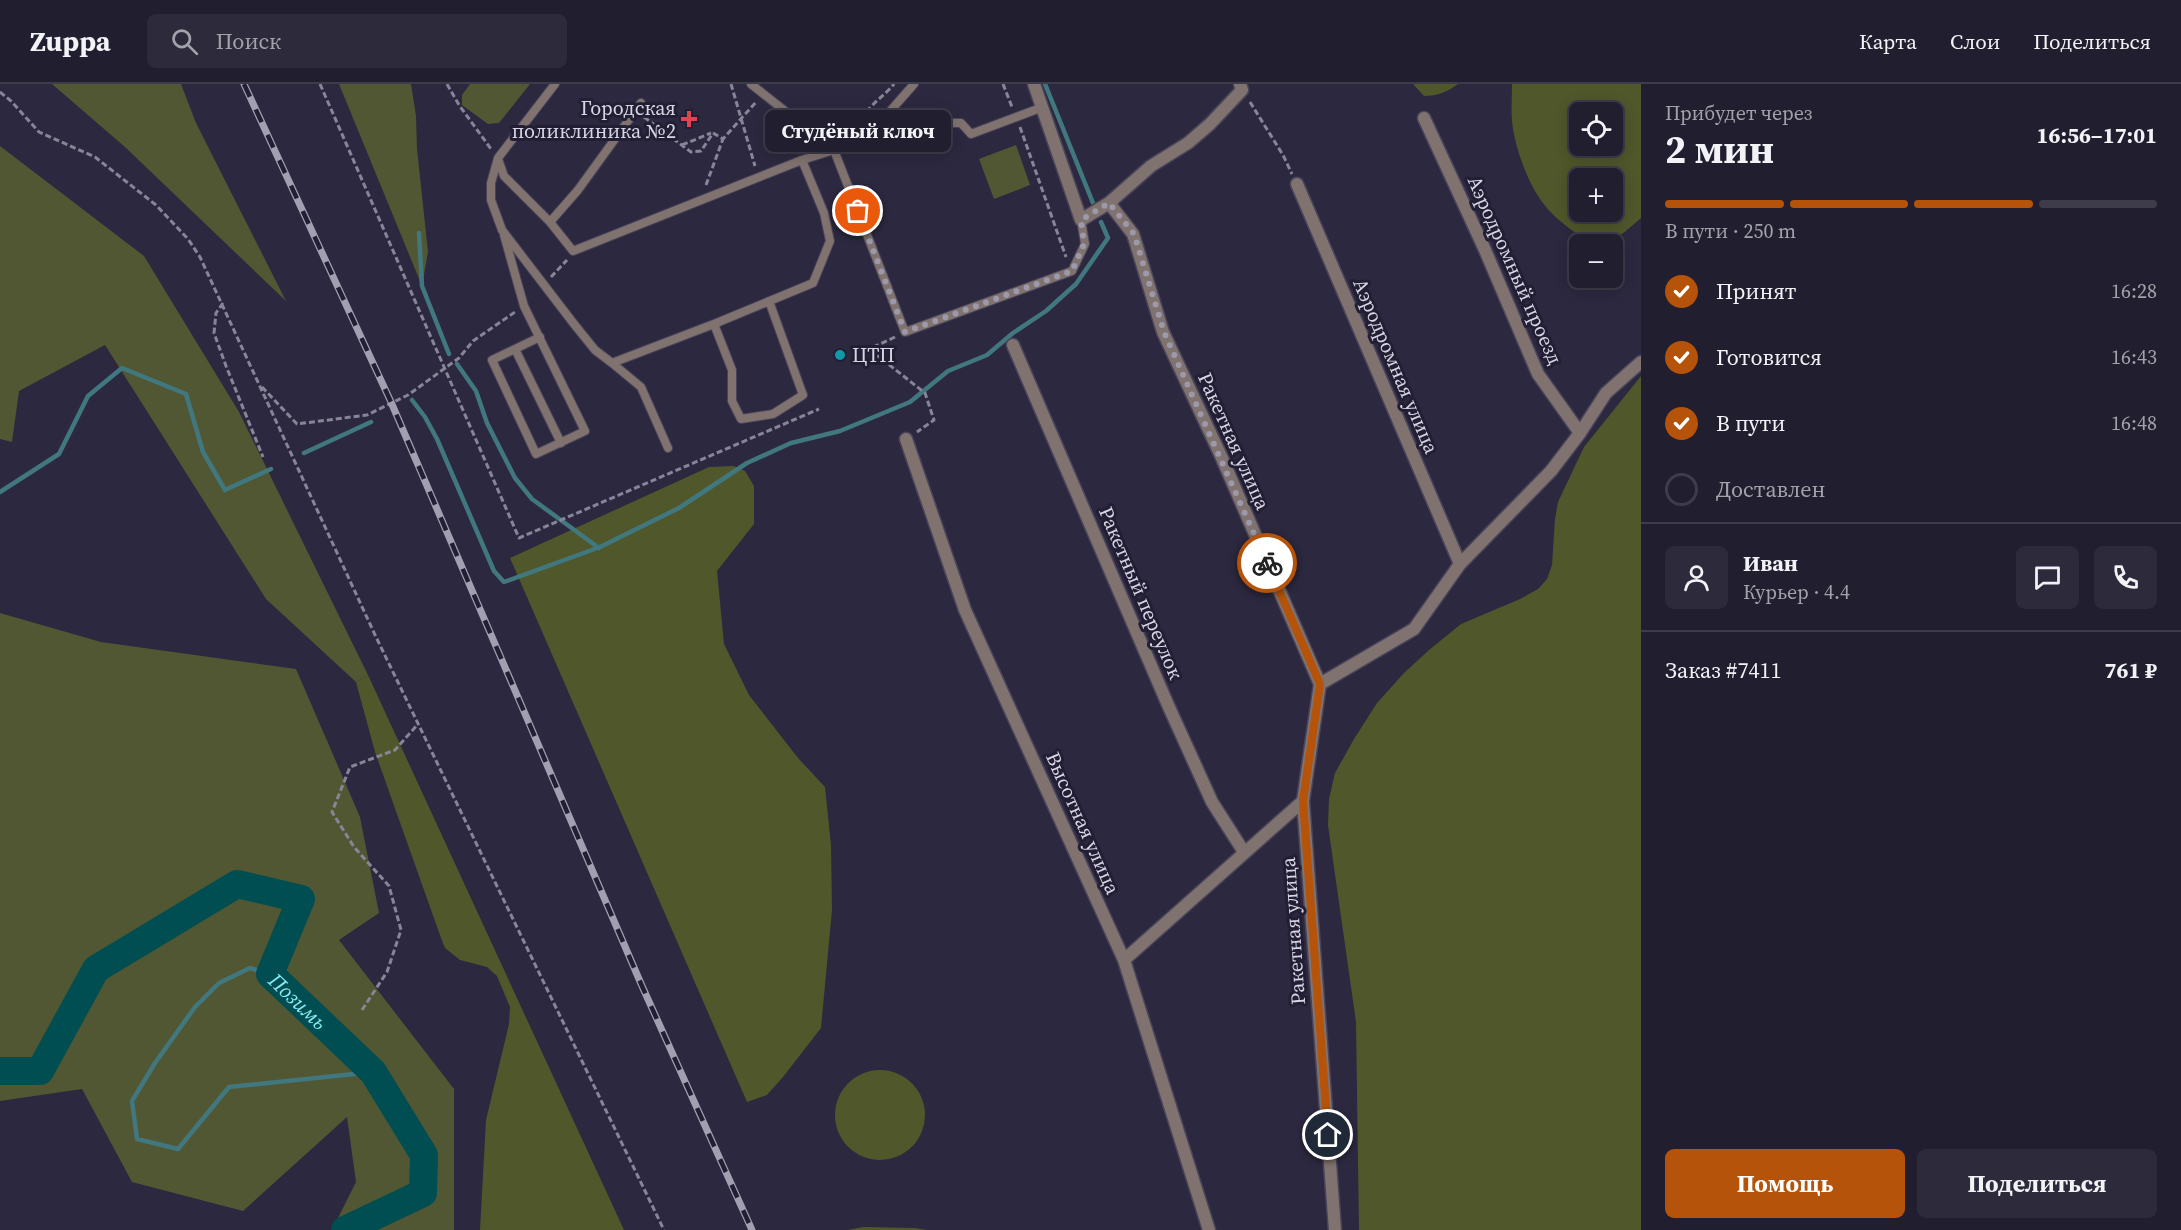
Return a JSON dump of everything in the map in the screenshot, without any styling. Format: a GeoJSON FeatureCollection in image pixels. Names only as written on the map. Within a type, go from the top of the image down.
{"type":"FeatureCollection","features":[{"type":"Feature","properties":{"kind":"street"},"geometry":{"type":"LineString","coordinates":[[1034,84],[1081,220],[1109,203],[1151,166],[1203,131],[1241,87]]}},
{"type":"Feature","properties":{"kind":"street","name":"Аэродромный проезд"},"geometry":{"type":"LineString","coordinates":[[1424,118],[1485,250],[1538,374],[1580,433]]}},
{"type":"Feature","properties":{"kind":"street","name":"Аэродромная улица"},"geometry":{"type":"LineString","coordinates":[[1297,184],[1460,564]]}},
{"type":"Feature","properties":{"kind":"street","name":"Ракетная улица"},"geometry":{"type":"LineString","coordinates":[[1109,203],[1134,234],[1164,332],[1320,684],[1303,801],[1335,1230]]}},
{"type":"Feature","properties":{"kind":"street","name":"Ракетный переулок"},"geometry":{"type":"LineString","coordinates":[[1013,345],[1207,791],[1244,852]]}},
{"type":"Feature","properties":{"kind":"street"},"geometry":{"type":"LineString","coordinates":[[1320,684],[1414,629],[1460,564],[1551,471],[1580,433],[1606,393],[1641,362]]}},
{"type":"Feature","properties":{"kind":"street","name":"Высотная улица"},"geometry":{"type":"LineString","coordinates":[[906,439],[965,610],[1124,960],[1209,1230]]}},
{"type":"Feature","properties":{"kind":"street"},"geometry":{"type":"LineString","coordinates":[[1124,960],[1303,801]]}},
{"type":"Feature","properties":{"kind":"lane"},"geometry":{"type":"LineString","coordinates":[[540,337],[492,360],[536,454],[585,431],[540,337],[524,306],[491,200],[491,183],[498,158],[555,84]]}},
{"type":"Feature","properties":{"kind":"lane"},"geometry":{"type":"LineString","coordinates":[[751,84],[834,150],[905,332],[1072,271],[1084,244],[1081,220]]}},
{"type":"Feature","properties":{"kind":"lane"},"geometry":{"type":"LineString","coordinates":[[498,158],[504,176],[550,222],[573,250],[802,160],[834,150],[871,133],[914,84]]}},
{"type":"Feature","properties":{"kind":"lane"},"geometry":{"type":"LineString","coordinates":[[550,222],[578,190],[641,103]]}},
{"type":"Feature","properties":{"kind":"lane"},"geometry":{"type":"LineString","coordinates":[[888,113],[912,133],[922,132],[945,123],[961,123],[971,134],[1043,107]]}},
{"type":"Feature","properties":{"kind":"lane"},"geometry":{"type":"LineString","coordinates":[[612,363],[813,283],[830,241],[824,213],[802,160]]}},
{"type":"Feature","properties":{"kind":"lane"},"geometry":{"type":"LineString","coordinates":[[502,230],[595,350],[641,387],[668,448]]}},
{"type":"Feature","properties":{"kind":"lane"},"geometry":{"type":"LineString","coordinates":[[714,324],[732,370],[732,401],[741,419],[773,414],[803,395],[769,301]]}},
{"type":"Feature","properties":{"kind":"lane"},"geometry":{"type":"LineString","coordinates":[[515,349],[561,443]]}},
{"type":"Feature","properties":{"kind":"path"},"geometry":{"type":"LineString","coordinates":[[447,84],[459,105],[498,158]]}},
{"type":"Feature","properties":{"kind":"path"},"geometry":{"type":"LineString","coordinates":[[731,84],[759,177]]}},
{"type":"Feature","properties":{"kind":"path"},"geometry":{"type":"LineString","coordinates":[[859,138],[859,124],[867,110],[894,84]]}},
{"type":"Feature","properties":{"kind":"path"},"geometry":{"type":"LineString","coordinates":[[1002,84],[1072,271]]}},
{"type":"Feature","properties":{"kind":"path"},"geometry":{"type":"LineString","coordinates":[[1241,87],[1284,155],[1297,184]]}},
{"type":"Feature","properties":{"kind":"path"},"geometry":{"type":"LineString","coordinates":[[0,92],[39,132],[95,157],[156,205],[188,239],[200,257],[371,626],[664,1230]]}},
{"type":"Feature","properties":{"kind":"path"},"geometry":{"type":"LineString","coordinates":[[700,200],[723,139],[763,94]]}},
{"type":"Feature","properties":{"kind":"path"},"geometry":{"type":"LineString","coordinates":[[636,111],[691,152],[701,151],[713,133]]}},
{"type":"Feature","properties":{"kind":"path"},"geometry":{"type":"LineString","coordinates":[[713,133],[723,139]]}},
{"type":"Feature","properties":{"kind":"path"},"geometry":{"type":"LineString","coordinates":[[682,145],[713,133]]}},
{"type":"Feature","properties":{"kind":"path"},"geometry":{"type":"LineString","coordinates":[[543,285],[567,261],[573,250]]}},
{"type":"Feature","properties":{"kind":"path"},"geometry":{"type":"LineString","coordinates":[[223,303],[216,313],[214,333],[263,457]]}},
{"type":"Feature","properties":{"kind":"path"},"geometry":{"type":"LineString","coordinates":[[259,384],[297,424],[367,415],[408,395],[459,358],[473,341],[524,306]]}},
{"type":"Feature","properties":{"kind":"path"},"geometry":{"type":"LineString","coordinates":[[905,332],[869,349],[925,393],[934,420],[906,439]]}},
{"type":"Feature","properties":{"kind":"path"},"geometry":{"type":"LineString","coordinates":[[362,1010],[387,972],[400,930],[389,886],[354,847],[332,812],[350,767],[395,750],[419,723]]}},
{"type":"Feature","properties":{"kind":"green space"},"geometry":{"type":"Polygon","coordinates":[[[52,84],[181,84],[196,123],[286,301],[125,147],[52,84]]]}},
{"type":"Feature","properties":{"kind":"green space"},"geometry":{"type":"Polygon","coordinates":[[[339,84],[411,84],[428,252],[422,286],[339,84]]]}},
{"type":"Feature","properties":{"kind":"green space"},"geometry":{"type":"Polygon","coordinates":[[[470,84],[530,84],[499,123],[488,124],[462,105],[462,95],[470,84]]]}},
{"type":"Feature","properties":{"kind":"green space"},"geometry":{"type":"Polygon","coordinates":[[[1413,84],[1458,84],[1442,93],[1424,96],[1413,84]]]}},
{"type":"Feature","properties":{"kind":"green space"},"geometry":{"type":"Polygon","coordinates":[[[1512,84],[1641,84],[1641,218],[1622,234],[1577,234],[1565,225],[1553,215],[1532,186],[1519,152],[1512,121],[1512,84]]]}},
{"type":"Feature","properties":{"kind":"green space"},"geometry":{"type":"Polygon","coordinates":[[[1016,145],[1030,185],[994,199],[979,159],[1016,145]]]}},
{"type":"Feature","properties":{"kind":"green space"},"geometry":{"type":"Polygon","coordinates":[[[0,146],[144,256],[239,412],[368,675],[356,682],[266,599],[105,345],[19,391],[12,442],[0,439],[0,146]]]}},
{"type":"Feature","properties":{"kind":"green space"},"geometry":{"type":"Polygon","coordinates":[[[1641,376],[1641,1230],[1359,1230],[1356,1022],[1328,825],[1329,799],[1335,773],[1377,703],[1429,650],[1461,624],[1520,599],[1538,589],[1547,579],[1552,565],[1558,502],[1584,447],[1641,376]]]}},
{"type":"Feature","properties":{"kind":"green space"},"geometry":{"type":"Polygon","coordinates":[[[734,466],[745,471],[754,486],[754,524],[717,571],[724,644],[749,695],[798,758],[825,787],[831,845],[832,910],[821,1028],[767,1095],[747,1102],[510,558],[709,467],[734,466]]]}},
{"type":"Feature","properties":{"kind":"green space"},"geometry":{"type":"Polygon","coordinates":[[[0,613],[101,642],[296,669],[360,817],[379,913],[339,940],[454,1089],[454,1230],[332,1230],[356,1182],[347,1117],[243,1211],[132,1182],[82,1089],[0,1101],[0,613]]]}},
{"type":"Feature","properties":{"kind":"green space"},"geometry":{"type":"Polygon","coordinates":[[[368,675],[624,1230],[480,1230],[486,1120],[509,1024],[510,1007],[497,976],[487,967],[460,960],[445,948],[375,752],[356,682],[368,675]]]}},
{"type":"Feature","properties":{"kind":"green space"},"geometry":{"type":"Polygon","coordinates":[[[871,1070],[889,1070],[905,1077],[918,1090],[925,1106],[925,1124],[918,1140],[905,1153],[889,1160],[871,1160],[855,1153],[842,1140],[835,1124],[835,1106],[842,1090],[855,1077],[871,1070]]]}},
{"type":"Feature","properties":{"kind":"green space"},"geometry":{"type":"Polygon","coordinates":[[[863,1227],[915,1228],[927,1230],[848,1230],[863,1227]]]}},
{"type":"Feature","properties":{"kind":"waterway"},"geometry":{"type":"LineString","coordinates":[[1045,84],[1093,203]]}},
{"type":"Feature","properties":{"kind":"waterway"},"geometry":{"type":"LineString","coordinates":[[412,400],[437,439],[494,571],[504,582],[600,547],[679,508],[747,463],[791,443],[840,431],[910,402],[948,371],[987,355],[1013,333],[1046,311],[1076,284],[1108,238],[1101,222]]}},
{"type":"Feature","properties":{"kind":"waterway"},"geometry":{"type":"LineString","coordinates":[[419,233],[422,286],[449,354]]}},
{"type":"Feature","properties":{"kind":"waterway"},"geometry":{"type":"LineString","coordinates":[[457,364],[476,391],[487,423],[515,478],[532,499],[599,548]]}},
{"type":"Feature","properties":{"kind":"waterway"},"geometry":{"type":"LineString","coordinates":[[0,492],[59,454],[88,396],[122,368],[186,394],[203,452],[225,490],[271,469]]}},
{"type":"Feature","properties":{"kind":"waterway"},"geometry":{"type":"LineString","coordinates":[[304,453],[371,422]]}},
{"type":"Feature","properties":{"kind":"waterway","name":"Позимь"},"geometry":{"type":"LineString","coordinates":[[0,1071],[40,1071],[96,969],[237,884],[301,899],[270,974],[373,1072],[424,1155],[423,1193],[345,1230]]}},
{"type":"Feature","properties":{"kind":"waterway"},"geometry":{"type":"LineString","coordinates":[[270,974],[250,968],[219,983],[195,1007],[155,1063],[132,1101],[137,1139],[178,1149],[229,1087],[373,1072]]}},
{"type":"Feature","properties":{"kind":"railway"},"geometry":{"type":"LineString","coordinates":[[244,84],[391,402],[642,986],[752,1230]]}},
{"type":"Feature","properties":{"kind":"way so far"},"geometry":{"type":"LineString","coordinates":[[858,211],[905,332],[1072,271],[1084,244],[1081,220],[1109,203],[1134,234],[1164,332],[1267,563]]}},
{"type":"Feature","properties":{"kind":"place","name":"Городская поликлиника №2"},"geometry":{"type":"Point","coordinates":[689,119]}},
{"type":"Feature","properties":{"kind":"place","name":"Студёный ключ"},"geometry":{"type":"Point","coordinates":[858,211]}},
{"type":"Feature","properties":{"kind":"place","name":"ЦТП"},"geometry":{"type":"Point","coordinates":[840,355]}},
{"type":"Feature","properties":{"kind":"route"},"geometry":{"type":"LineString","coordinates":[[1267,563],[1320,684],[1303,801],[1328,1135]]}}]}
